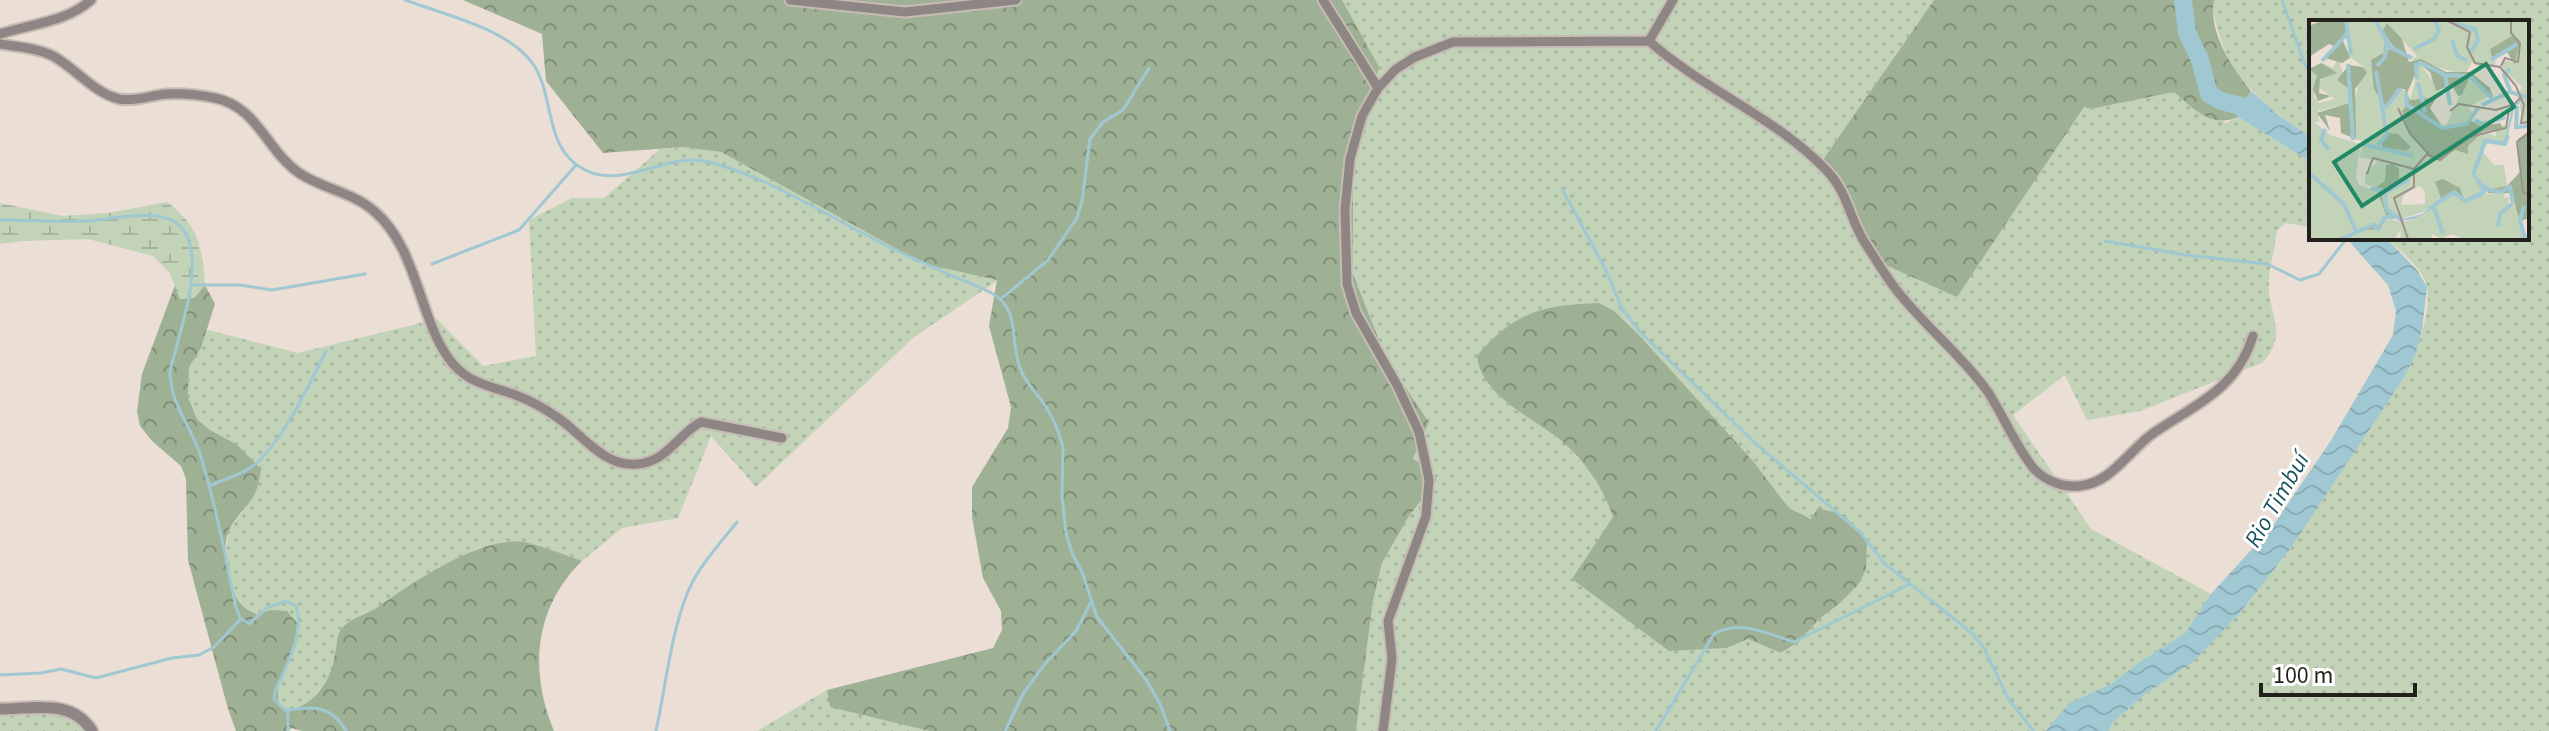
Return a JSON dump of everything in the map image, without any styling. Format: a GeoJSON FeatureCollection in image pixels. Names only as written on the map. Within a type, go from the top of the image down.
{"type":"FeatureCollection","features":[{"type":"Feature","properties":{"kind":"street"},"geometry":{"type":"LineString","coordinates":[[0,34],[60,18],[77,11],[91,0]]}},
{"type":"Feature","properties":{"kind":"street"},"geometry":{"type":"LineString","coordinates":[[790,0],[905,12],[1016,0]]}},
{"type":"Feature","properties":{"kind":"street"},"geometry":{"type":"LineString","coordinates":[[1323,0],[1378,88]]}},
{"type":"Feature","properties":{"kind":"street"},"geometry":{"type":"LineString","coordinates":[[1649,41],[1673,0]]}},
{"type":"Feature","properties":{"kind":"street"},"geometry":{"type":"LineString","coordinates":[[1383,731],[1392,659],[1388,621],[1426,516],[1429,480],[1419,432],[1397,385],[1356,313],[1347,284],[1345,209],[1350,159],[1362,116],[1378,88],[1396,69],[1415,57],[1453,42],[1649,41],[1699,80],[1782,131],[1828,171],[1848,201],[1862,238],[1896,289],[1981,384],[2035,469],[2049,480],[2065,486],[2098,482],[2149,436],[2228,382],[2240,367],[2253,336]]}},
{"type":"Feature","properties":{"kind":"street"},"geometry":{"type":"LineString","coordinates":[[0,44],[52,56],[105,94],[120,99],[188,94],[234,104],[248,114],[298,173],[355,198],[385,221],[420,289],[434,333],[447,357],[463,376],[529,400],[558,417],[603,455],[635,465],[651,462],[665,454],[690,428],[701,422],[782,438]]}},
{"type":"Feature","properties":{"kind":"street"},"geometry":{"type":"LineString","coordinates":[[0,709],[58,707],[79,717],[92,731]]}},
{"type":"Feature","properties":{"kind":"green space"},"geometry":{"type":"Polygon","coordinates":[[[463,0],[1342,0],[1379,67],[1353,166],[1353,274],[1387,360],[1429,422],[1413,459],[1426,466],[1437,480],[1409,516],[1382,563],[1373,601],[1356,731],[929,731],[830,707],[827,690],[993,648],[1002,630],[1001,611],[983,578],[972,517],[972,487],[1008,428],[1011,407],[989,326],[997,280],[924,264],[721,152],[682,147],[603,153],[546,81],[542,34],[463,0]]]}},
{"type":"Feature","properties":{"kind":"green space"},"geometry":{"type":"Polygon","coordinates":[[[1342,0],[1934,0],[1822,161],[1957,297],[2084,106],[2091,109],[2174,92],[2226,123],[2238,117],[2309,161],[2309,227],[2286,223],[2277,230],[2269,285],[2276,337],[2262,363],[2140,411],[2087,420],[2065,375],[2013,415],[2091,529],[2211,594],[2185,633],[2111,684],[2069,703],[2046,731],[1356,731],[1373,601],[1382,563],[1409,516],[1437,480],[1426,466],[1413,459],[1429,422],[1387,360],[1353,274],[1353,166],[1342,0]],[[1641,337],[1488,385],[1566,445],[1601,484],[1613,517],[1727,646],[1748,639],[1782,653],[1800,641],[1819,619],[1858,585],[1811,519],[1789,508],[1753,461],[1641,337]]]}},
{"type":"Feature","properties":{"kind":"green space"},"geometry":{"type":"Polygon","coordinates":[[[1934,0],[2214,0],[2218,37],[2229,60],[2251,91],[2243,104],[2233,106],[2238,117],[2228,120],[2203,115],[2174,92],[2091,109],[2084,107],[1957,297],[1879,262],[1822,161],[1934,0]]]}},
{"type":"Feature","properties":{"kind":"green space"},"geometry":{"type":"Polygon","coordinates":[[[2214,0],[2549,0],[2549,731],[2109,731],[2112,723],[2144,695],[2192,663],[2240,613],[2291,548],[2403,379],[2425,322],[2427,287],[2416,266],[2388,240],[2529,240],[2529,20],[2309,20],[2309,136],[2281,116],[2242,79],[2224,49],[2213,8],[2214,0]]]}},
{"type":"Feature","properties":{"kind":"green space"},"geometry":{"type":"Polygon","coordinates":[[[682,147],[721,152],[924,264],[998,280],[913,338],[756,487],[711,436],[678,518],[622,528],[582,561],[524,542],[487,546],[467,554],[347,623],[337,639],[336,654],[326,683],[314,697],[298,708],[288,712],[279,706],[277,684],[296,636],[270,610],[257,616],[242,606],[231,586],[226,557],[228,531],[244,510],[236,444],[197,419],[188,397],[189,367],[208,330],[298,353],[437,319],[483,366],[536,356],[529,220],[572,198],[604,198],[660,149],[682,147]]]}},
{"type":"Feature","properties":{"kind":"green space"},"geometry":{"type":"Polygon","coordinates":[[[167,202],[186,220],[200,248],[205,285],[194,298],[180,299],[170,273],[153,256],[88,239],[0,244],[0,203],[63,216],[108,213],[167,202]]]}},
{"type":"Feature","properties":{"kind":"green space"},"geometry":{"type":"Polygon","coordinates":[[[175,285],[181,299],[194,298],[205,285],[215,304],[201,348],[189,367],[188,397],[197,419],[236,444],[261,469],[254,495],[230,528],[226,556],[233,589],[243,606],[257,615],[270,610],[287,611],[297,623],[288,662],[277,684],[279,706],[288,712],[306,703],[320,690],[333,665],[339,634],[348,622],[449,562],[489,546],[524,542],[582,561],[554,599],[541,641],[541,686],[554,731],[302,731],[292,728],[287,731],[236,731],[188,560],[186,479],[181,466],[140,426],[137,411],[142,374],[175,285]]]}},
{"type":"Feature","properties":{"kind":"green space"},"geometry":{"type":"Polygon","coordinates":[[[1599,303],[1614,311],[1641,337],[1753,461],[1789,508],[1811,519],[1818,508],[1844,515],[1867,541],[1866,569],[1858,585],[1819,619],[1800,641],[1781,653],[1748,639],[1726,648],[1669,651],[1572,579],[1613,517],[1609,506],[1600,487],[1574,453],[1512,406],[1489,384],[1477,356],[1517,320],[1546,309],[1599,303]]]}},
{"type":"Feature","properties":{"kind":"green space"},"geometry":{"type":"Polygon","coordinates":[[[827,690],[831,707],[929,731],[757,731],[827,690]]]}},
{"type":"Feature","properties":{"kind":"green space"},"geometry":{"type":"Polygon","coordinates":[[[0,708],[81,710],[90,731],[0,731],[0,708]]]}},
{"type":"Feature","properties":{"kind":"water"},"geometry":{"type":"Polygon","coordinates":[[[2251,91],[2309,136],[2309,161],[2238,117],[2232,105],[2243,104],[2251,91]]]}},
{"type":"Feature","properties":{"kind":"water"},"geometry":{"type":"Polygon","coordinates":[[[2348,240],[2388,240],[2417,270],[2427,287],[2422,330],[2415,356],[2403,379],[2291,548],[2240,613],[2192,663],[2144,695],[2112,723],[2109,731],[2046,731],[2069,703],[2111,684],[2185,633],[2211,594],[2272,527],[2330,442],[2393,335],[2396,311],[2388,285],[2348,240]]]}},
{"type":"Feature","properties":{"kind":"waterway"},"geometry":{"type":"LineString","coordinates":[[405,0],[472,23],[519,49],[538,73],[555,134],[562,148],[571,160],[585,170],[615,176],[678,161],[709,162],[773,186],[888,246],[1000,299],[1011,317],[1017,359],[1023,374],[1049,412],[1063,447],[1062,497],[1066,533],[1097,617],[1147,681],[1170,731]]}},
{"type":"Feature","properties":{"kind":"waterway","name":"Rio Timbuí"},"geometry":{"type":"LineString","coordinates":[[2183,0],[2187,32],[2200,60],[2209,94],[2221,101],[2261,111]]}},
{"type":"Feature","properties":{"kind":"waterway"},"geometry":{"type":"LineString","coordinates":[[2282,0],[2309,70]]}},
{"type":"Feature","properties":{"kind":"waterway"},"geometry":{"type":"LineString","coordinates":[[1001,299],[1048,260],[1077,218],[1090,139],[1103,122],[1123,110],[1149,68]]}},
{"type":"Feature","properties":{"kind":"waterway"},"geometry":{"type":"LineString","coordinates":[[432,264],[519,230],[576,165]]}},
{"type":"Feature","properties":{"kind":"waterway"},"geometry":{"type":"LineString","coordinates":[[1562,189],[1605,268],[1622,309],[1641,333],[1754,442],[1861,533],[1884,563],[1973,634],[1984,648],[2008,698],[2033,731]]}},
{"type":"Feature","properties":{"kind":"waterway"},"geometry":{"type":"LineString","coordinates":[[0,220],[86,221],[146,215],[173,221],[184,230],[190,244],[192,274],[187,308],[170,371],[173,394],[201,457],[241,619],[249,624],[267,608],[286,601],[296,606],[296,638],[274,699],[288,713],[288,731]]}},
{"type":"Feature","properties":{"kind":"waterway"},"geometry":{"type":"LineString","coordinates":[[2105,241],[2186,255],[2267,264],[2300,280],[2319,274],[2345,240]]}},
{"type":"Feature","properties":{"kind":"waterway"},"geometry":{"type":"LineString","coordinates":[[191,285],[240,285],[272,290],[365,274]]}},
{"type":"Feature","properties":{"kind":"waterway"},"geometry":{"type":"LineString","coordinates":[[209,486],[245,471],[261,459],[283,431],[326,351]]}},
{"type":"Feature","properties":{"kind":"waterway"},"geometry":{"type":"LineString","coordinates":[[656,731],[675,634],[686,597],[702,566],[737,522]]}},
{"type":"Feature","properties":{"kind":"waterway"},"geometry":{"type":"LineString","coordinates":[[1656,731],[1714,634],[1744,628],[1794,642],[1908,585]]}},
{"type":"Feature","properties":{"kind":"waterway"},"geometry":{"type":"LineString","coordinates":[[1005,731],[1023,694],[1044,665],[1076,631],[1091,602]]}},
{"type":"Feature","properties":{"kind":"waterway"},"geometry":{"type":"LineString","coordinates":[[0,675],[61,669],[96,678],[172,658],[199,655],[214,647],[241,619]]}},
{"type":"Feature","properties":{"kind":"waterway"},"geometry":{"type":"LineString","coordinates":[[286,710],[320,709],[334,716],[346,731]]}}]}
